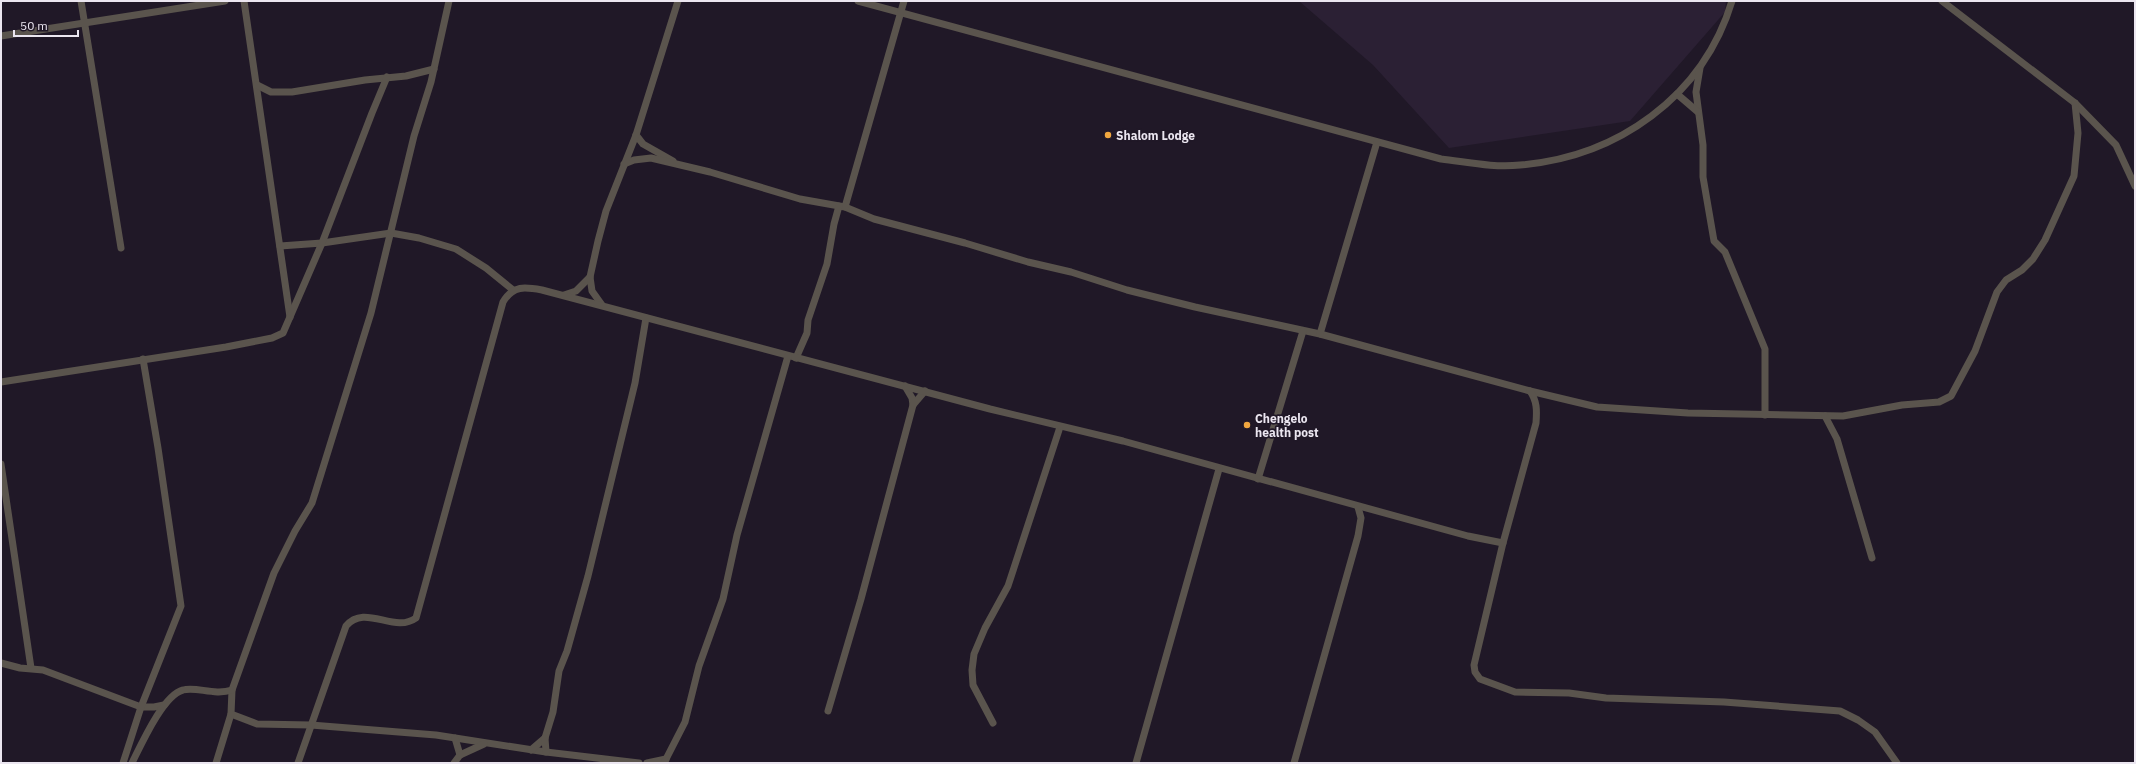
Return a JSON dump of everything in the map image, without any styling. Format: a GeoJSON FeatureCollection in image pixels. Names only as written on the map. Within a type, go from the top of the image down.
{"type":"FeatureCollection","features":[{"type":"Feature","properties":{"kind":"street"},"geometry":{"type":"LineString","coordinates":[[81,1],[121,248]]}},
{"type":"Feature","properties":{"kind":"street"},"geometry":{"type":"LineString","coordinates":[[1,36],[225,1]]}},
{"type":"Feature","properties":{"kind":"street"},"geometry":{"type":"LineString","coordinates":[[244,1],[290,317]]}},
{"type":"Feature","properties":{"kind":"street"},"geometry":{"type":"LineString","coordinates":[[216,763],[231,714],[232,690],[274,573],[295,531],[312,503],[371,313],[414,136],[434,69],[449,1]]}},
{"type":"Feature","properties":{"kind":"street"},"geometry":{"type":"LineString","coordinates":[[603,306],[592,291],[590,277],[606,211],[636,135],[678,1]]}},
{"type":"Feature","properties":{"kind":"street"},"geometry":{"type":"LineString","coordinates":[[858,1],[1441,159],[1518,166],[1547,162],[1600,147],[1626,134],[1650,118],[1677,94],[1700,68],[1727,19],[1732,1]]}},
{"type":"Feature","properties":{"kind":"street"},"geometry":{"type":"LineString","coordinates":[[796,358],[807,333],[808,320],[827,264],[842,207],[904,1]]}},
{"type":"Feature","properties":{"kind":"street"},"geometry":{"type":"LineString","coordinates":[[1942,1],[2076,103],[2116,146],[2135,186]]}},
{"type":"Feature","properties":{"kind":"street"},"geometry":{"type":"LineString","coordinates":[[1700,68],[1696,92],[1703,145],[1703,177],[1714,241],[1725,252],[1756,322],[1765,349],[1765,415]]}},
{"type":"Feature","properties":{"kind":"street"},"geometry":{"type":"LineString","coordinates":[[257,85],[271,92],[292,92],[406,76],[434,69]]}},
{"type":"Feature","properties":{"kind":"street"},"geometry":{"type":"LineString","coordinates":[[1,382],[272,338],[283,333],[322,243],[387,78]]}},
{"type":"Feature","properties":{"kind":"street"},"geometry":{"type":"LineString","coordinates":[[1677,94],[1698,112]]}},
{"type":"Feature","properties":{"kind":"street"},"geometry":{"type":"LineString","coordinates":[[624,164],[644,158],[680,164],[741,180],[800,198],[842,207],[874,219],[965,243],[1028,262],[1071,272],[1127,290],[1195,307],[1320,334],[1530,391],[1597,407],[1688,414],[1843,416],[1902,405],[1939,402],[1951,396],[1975,351],[1997,292],[2006,280],[2022,270],[2033,259],[2045,240],[2074,176],[2078,133],[2076,103]]}},
{"type":"Feature","properties":{"kind":"street"},"geometry":{"type":"LineString","coordinates":[[636,135],[643,144],[680,164]]}},
{"type":"Feature","properties":{"kind":"street"},"geometry":{"type":"LineString","coordinates":[[1320,334],[1377,142]]}},
{"type":"Feature","properties":{"kind":"street"},"geometry":{"type":"LineString","coordinates":[[280,246],[322,243],[391,233],[419,238],[456,249],[486,268],[513,290]]}},
{"type":"Feature","properties":{"kind":"street"},"geometry":{"type":"LineString","coordinates":[[563,295],[576,291],[590,277]]}},
{"type":"Feature","properties":{"kind":"street"},"geometry":{"type":"LineString","coordinates":[[298,763],[346,626],[350,620],[358,617],[368,617],[401,623],[410,622],[416,618],[439,528],[452,490],[488,352],[503,302],[513,290],[526,287],[563,295],[1060,427],[1123,441],[1358,507],[1468,536],[1503,543]]}},
{"type":"Feature","properties":{"kind":"street"},"geometry":{"type":"LineString","coordinates":[[546,752],[546,738],[553,712],[559,671],[576,622],[618,454],[635,383],[646,318]]}},
{"type":"Feature","properties":{"kind":"street"},"geometry":{"type":"LineString","coordinates":[[1258,479],[1303,330]]}},
{"type":"Feature","properties":{"kind":"street"},"geometry":{"type":"LineString","coordinates":[[647,763],[665,761],[685,722],[699,666],[723,599],[737,535],[788,356]]}},
{"type":"Feature","properties":{"kind":"street"},"geometry":{"type":"LineString","coordinates":[[123,763],[141,707],[181,606],[158,448],[142,359]]}},
{"type":"Feature","properties":{"kind":"street"},"geometry":{"type":"LineString","coordinates":[[828,711],[861,599],[913,405],[912,398],[906,386]]}},
{"type":"Feature","properties":{"kind":"street"},"geometry":{"type":"LineString","coordinates":[[913,405],[925,391]]}},
{"type":"Feature","properties":{"kind":"street"},"geometry":{"type":"LineString","coordinates":[[1530,391],[1534,397],[1537,407],[1536,423],[1503,543],[1474,665],[1475,672],[1480,679],[1488,684],[1514,692],[1569,693],[1606,698],[1724,702],[1840,710],[1875,732],[1897,763]]}},
{"type":"Feature","properties":{"kind":"street"},"geometry":{"type":"LineString","coordinates":[[1825,416],[1837,439],[1872,558]]}},
{"type":"Feature","properties":{"kind":"street"},"geometry":{"type":"LineString","coordinates":[[993,723],[973,685],[972,670],[974,654],[985,628],[1008,586],[1060,427]]}},
{"type":"Feature","properties":{"kind":"street"},"geometry":{"type":"LineString","coordinates":[[1,464],[31,668]]}},
{"type":"Feature","properties":{"kind":"street"},"geometry":{"type":"LineString","coordinates":[[1136,763],[1219,469]]}},
{"type":"Feature","properties":{"kind":"street"},"geometry":{"type":"LineString","coordinates":[[1294,763],[1358,536],[1361,518],[1358,507]]}},
{"type":"Feature","properties":{"kind":"street"},"geometry":{"type":"LineString","coordinates":[[1,663],[20,668],[43,670],[141,707],[154,708],[164,705]]}},
{"type":"Feature","properties":{"kind":"street"},"geometry":{"type":"LineString","coordinates":[[132,763],[164,705],[172,696],[183,690],[213,693],[232,690]]}},
{"type":"Feature","properties":{"kind":"street"},"geometry":{"type":"LineString","coordinates":[[231,714],[257,724],[297,724],[455,738],[531,750],[639,763]]}},
{"type":"Feature","properties":{"kind":"street"},"geometry":{"type":"LineString","coordinates":[[297,724],[306,739]]}},
{"type":"Feature","properties":{"kind":"street"},"geometry":{"type":"LineString","coordinates":[[455,738],[460,755]]}},
{"type":"Feature","properties":{"kind":"street"},"geometry":{"type":"LineString","coordinates":[[531,750],[546,738]]}},
{"type":"Feature","properties":{"kind":"street"},"geometry":{"type":"LineString","coordinates":[[454,763],[460,755],[476,746],[487,743]]}},
{"type":"Feature","properties":{"kind":"shaded area"},"geometry":{"type":"Polygon","coordinates":[[[1299,1],[1726,1],[1725,12],[1630,121],[1449,148],[1373,65],[1299,1]]]}},
{"type":"Feature","properties":{"kind":"place","name":"Shalom Lodge"},"geometry":{"type":"Point","coordinates":[1108,135]}},
{"type":"Feature","properties":{"kind":"place","name":"Chengelo health post"},"geometry":{"type":"Point","coordinates":[1247,425]}}]}
